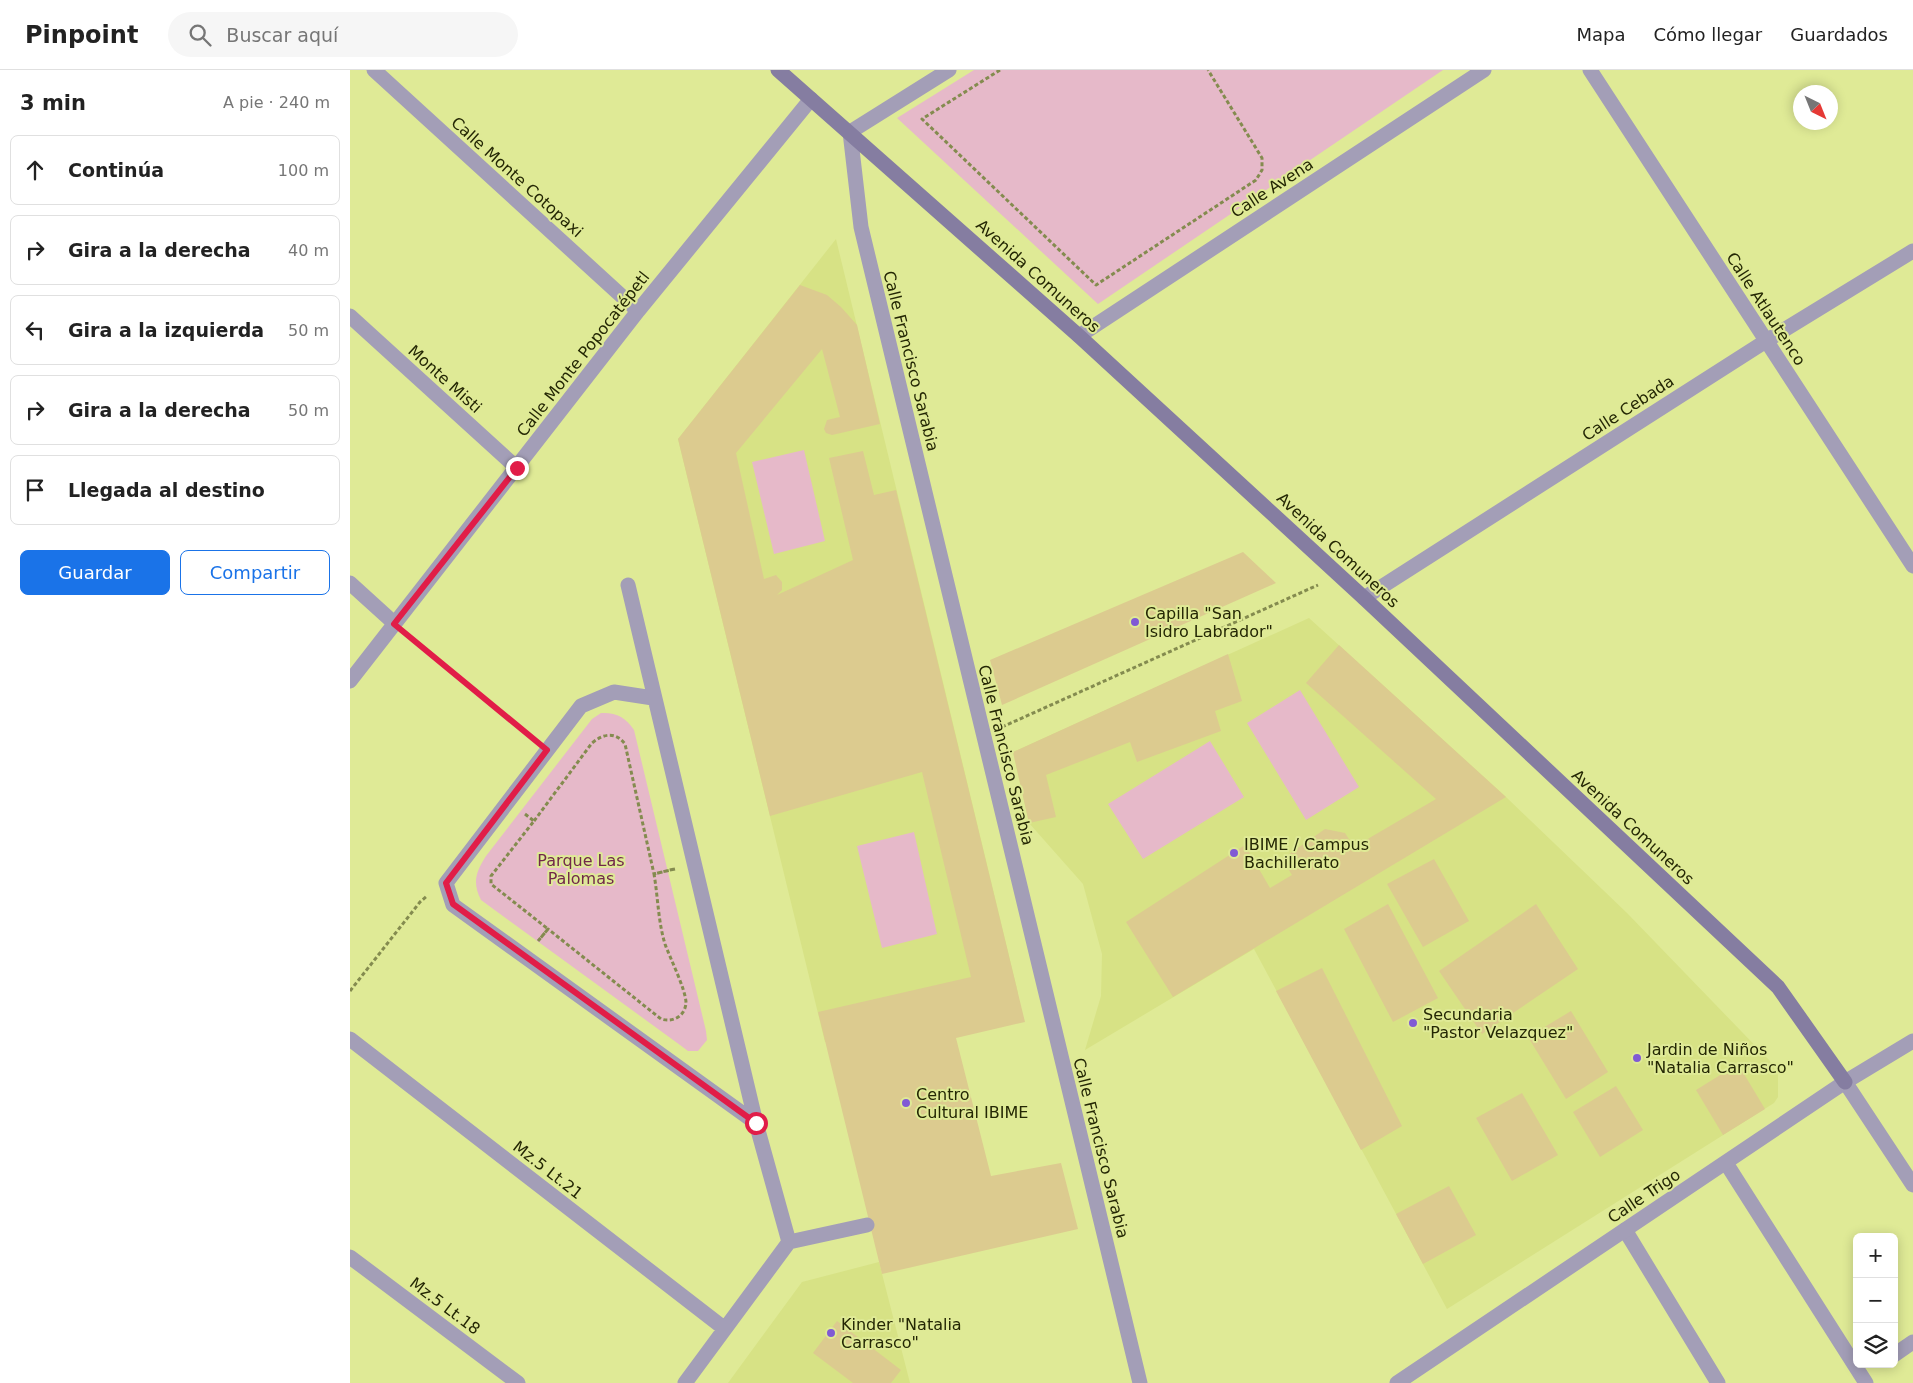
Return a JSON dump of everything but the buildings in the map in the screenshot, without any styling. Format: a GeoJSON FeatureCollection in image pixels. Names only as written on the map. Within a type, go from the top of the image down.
{"type":"FeatureCollection","features":[{"type":"Feature","properties":{"kind":"main road","name":"Avenida Comuneros"},"geometry":{"type":"LineString","coordinates":[[778,70],[1079,336],[1340,575],[1778,988],[1845,1082]]}},
{"type":"Feature","properties":{"kind":"street","name":"Calle Monte Cotopaxi"},"geometry":{"type":"LineString","coordinates":[[374,70],[638,311]]}},
{"type":"Feature","properties":{"kind":"street"},"geometry":{"type":"LineString","coordinates":[[850,132],[949,70]]}},
{"type":"Feature","properties":{"kind":"street","name":"Calle Avena"},"geometry":{"type":"LineString","coordinates":[[1079,336],[1484,70]]}},
{"type":"Feature","properties":{"kind":"street","name":"Calle Atlautenco"},"geometry":{"type":"LineString","coordinates":[[1590,70],[1913,566]]}},
{"type":"Feature","properties":{"kind":"street","name":"Calle Monte Popocatépetl"},"geometry":{"type":"LineString","coordinates":[[350,681],[638,311],[810,99]]}},
{"type":"Feature","properties":{"kind":"street","name":"Calle Francisco Sarabia"},"geometry":{"type":"LineString","coordinates":[[850,132],[861,227],[1140,1383]]}},
{"type":"Feature","properties":{"kind":"street","name":"Calle Cebada"},"geometry":{"type":"LineString","coordinates":[[1364,598],[1766,341],[1913,251]]}},
{"type":"Feature","properties":{"kind":"street","name":"Monte Misti"},"geometry":{"type":"LineString","coordinates":[[350,316],[517,468]]}},
{"type":"Feature","properties":{"kind":"street"},"geometry":{"type":"LineString","coordinates":[[350,583],[394,624]]}},
{"type":"Feature","properties":{"kind":"street"},"geometry":{"type":"LineString","coordinates":[[628,585],[756,1123],[789,1242]]}},
{"type":"Feature","properties":{"kind":"street"},"geometry":{"type":"LineString","coordinates":[[654,698],[614,692],[581,706],[446,883],[453,904],[525,958],[756,1123]]}},
{"type":"Feature","properties":{"kind":"street","name":"Mz.5 Lt.21"},"geometry":{"type":"LineString","coordinates":[[350,1039],[724,1329]]}},
{"type":"Feature","properties":{"kind":"street","name":"Calle Trigo"},"geometry":{"type":"LineString","coordinates":[[1397,1383],[1845,1082],[1913,1041]]}},
{"type":"Feature","properties":{"kind":"street"},"geometry":{"type":"LineString","coordinates":[[1845,1082],[1913,1185]]}},
{"type":"Feature","properties":{"kind":"street"},"geometry":{"type":"LineString","coordinates":[[1726,1162],[1866,1383]]}},
{"type":"Feature","properties":{"kind":"street"},"geometry":{"type":"LineString","coordinates":[[685,1383],[789,1242],[866,1225]]}},
{"type":"Feature","properties":{"kind":"street"},"geometry":{"type":"LineString","coordinates":[[1625,1230],[1718,1383]]}},
{"type":"Feature","properties":{"kind":"street","name":"Mz.5 Lt.18"},"geometry":{"type":"LineString","coordinates":[[350,1258],[518,1383]]}},
{"type":"Feature","properties":{"kind":"street"},"geometry":{"type":"LineString","coordinates":[[1898,1352],[1913,1342]]}},
{"type":"Feature","properties":{"kind":"path"},"geometry":{"type":"LineString","coordinates":[[1000,70],[922,119],[1096,284],[1256,180],[1262,170],[1262,158],[1208,70]]}},
{"type":"Feature","properties":{"kind":"path"},"geometry":{"type":"LineString","coordinates":[[983,736],[1340,575]]}},
{"type":"Feature","properties":{"kind":"path"},"geometry":{"type":"LineString","coordinates":[[394,624],[547,750]]}},
{"type":"Feature","properties":{"kind":"path"},"geometry":{"type":"LineString","coordinates":[[525,958],[548,929],[491,884],[491,876],[592,743],[602,736],[612,735],[620,737],[624,744],[654,874],[693,864]]}},
{"type":"Feature","properties":{"kind":"path"},"geometry":{"type":"LineString","coordinates":[[508,802],[534,821]]}},
{"type":"Feature","properties":{"kind":"path"},"geometry":{"type":"LineString","coordinates":[[525,958],[548,929],[661,1019],[672,1021],[683,1012],[685,999],[663,936],[654,874],[693,864]]}},
{"type":"Feature","properties":{"kind":"path"},"geometry":{"type":"LineString","coordinates":[[350,991],[420,902],[446,883]]}},
{"type":"Feature","properties":{"kind":"shaded area"},"geometry":{"type":"Polygon","coordinates":[[[836,239],[1018,993],[825,1042],[678,439],[836,239]]]}},
{"type":"Feature","properties":{"kind":"shaded area"},"geometry":{"type":"Polygon","coordinates":[[[1309,618],[1506,797],[1627,913],[1770,1061],[1778,1075],[1778,1097],[1774,1103],[1447,1309],[1254,949],[1085,1050],[1101,996],[1102,954],[1083,884],[1029,823],[1013,752],[1309,618]]]}},
{"type":"Feature","properties":{"kind":"shaded area","name":"Kinder \"Natalia Carrasco\""},"geometry":{"type":"Polygon","coordinates":[[[879,1262],[910,1383],[728,1383],[802,1282],[879,1262]]]}},
{"type":"Feature","properties":{"kind":"green space"},"geometry":{"type":"Polygon","coordinates":[[[974,70],[1443,70],[1098,304],[897,118],[974,70]]]}},
{"type":"Feature","properties":{"kind":"green space"},"geometry":{"type":"Polygon","coordinates":[[[804,450],[825,541],[774,554],[752,462],[804,450]]]}},
{"type":"Feature","properties":{"kind":"green space"},"geometry":{"type":"Polygon","coordinates":[[[1300,690],[1359,787],[1306,820],[1247,723],[1300,690]]]}},
{"type":"Feature","properties":{"kind":"green space","name":"Parque Las Palomas"},"geometry":{"type":"Polygon","coordinates":[[[601,713],[611,713],[620,716],[634,730],[706,1031],[707,1040],[698,1051],[688,1051],[481,900],[478,894],[476,877],[486,856],[592,719],[601,713]]]}},
{"type":"Feature","properties":{"kind":"green space"},"geometry":{"type":"Polygon","coordinates":[[[1210,741],[1244,797],[1143,859],[1108,804],[1210,741]]]}},
{"type":"Feature","properties":{"kind":"green space"},"geometry":{"type":"Polygon","coordinates":[[[914,832],[937,934],[882,948],[857,846],[914,832]]]}},
{"type":"Feature","properties":{"kind":"place","name":"Capilla \"San Isidro Labrador\""},"geometry":{"type":"Point","coordinates":[1135,622]}},
{"type":"Feature","properties":{"kind":"place","name":"IBIME / Campus Bachillerato"},"geometry":{"type":"Point","coordinates":[1234,853]}},
{"type":"Feature","properties":{"kind":"place","name":"Secundaria \"Pastor Velazquez\""},"geometry":{"type":"Point","coordinates":[1413,1023]}},
{"type":"Feature","properties":{"kind":"place","name":"Jardin de Niños \"Natalia Carrasco\""},"geometry":{"type":"Point","coordinates":[1637,1058]}},
{"type":"Feature","properties":{"kind":"place","name":"Centro Cultural IBIME"},"geometry":{"type":"Point","coordinates":[906,1103]}},
{"type":"Feature","properties":{"kind":"place","name":"Kinder \"Natalia Carrasco\""},"geometry":{"type":"Point","coordinates":[831,1333]}},
{"type":"Feature","properties":{"kind":"route"},"geometry":{"type":"LineString","coordinates":[[517,468],[394,624],[547,750],[446,883],[453,904],[525,958],[756,1123]]}}]}
